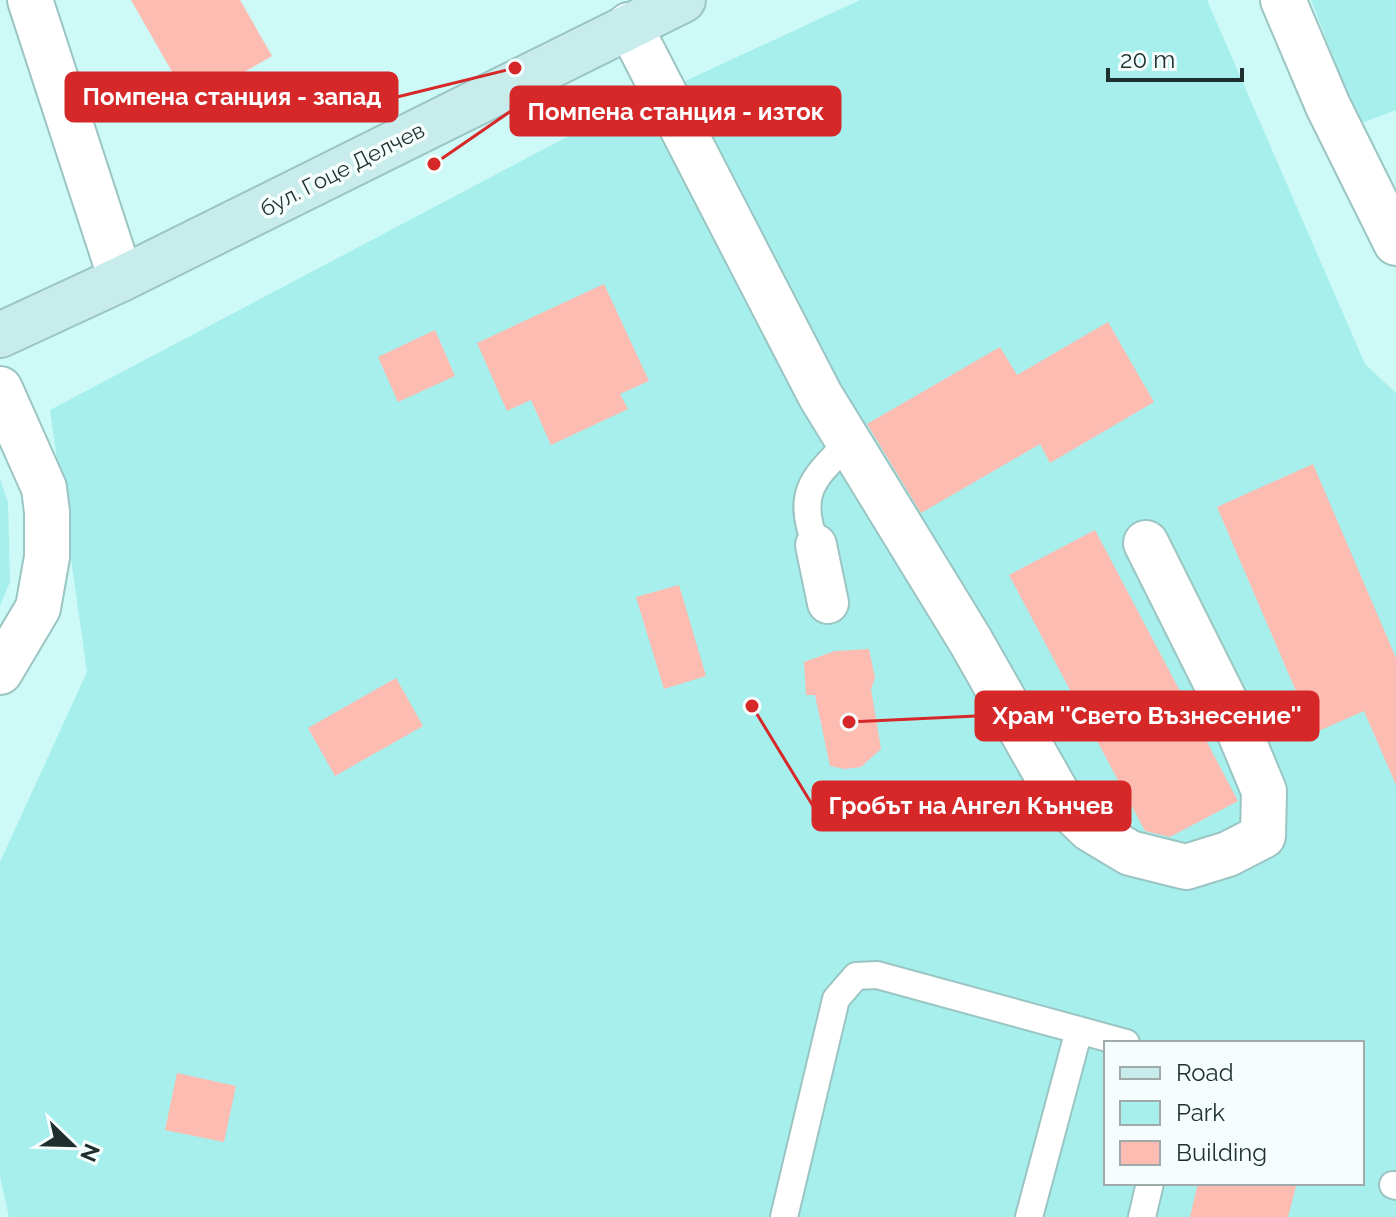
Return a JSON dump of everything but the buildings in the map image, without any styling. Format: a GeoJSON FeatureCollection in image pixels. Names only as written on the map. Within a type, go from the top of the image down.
{"type":"FeatureCollection","features":[{"type":"Feature","properties":{"kind":"main road","name":"бул. Гоце Делчев"},"geometry":{"type":"LineString","coordinates":[[0,335],[121,279],[683,0]]}},
{"type":"Feature","properties":{"kind":"street"},"geometry":{"type":"LineString","coordinates":[[30,0],[121,279]]}},
{"type":"Feature","properties":{"kind":"street"},"geometry":{"type":"LineString","coordinates":[[1283,0],[1328,106],[1396,243]]}},
{"type":"Feature","properties":{"kind":"street"},"geometry":{"type":"LineString","coordinates":[[629,25],[820,395],[970,640],[1062,802],[1090,829],[1130,853],[1186,867],[1228,854],[1263,836],[1264,791],[1234,719],[1146,543]]}},
{"type":"Feature","properties":{"kind":"street"},"geometry":{"type":"LineString","coordinates":[[0,389],[44,488],[47,557],[38,608],[0,672]]}},
{"type":"Feature","properties":{"kind":"street"},"geometry":{"type":"LineString","coordinates":[[816,545],[828,603]]}},
{"type":"Feature","properties":{"kind":"lane"},"geometry":{"type":"LineString","coordinates":[[816,545],[806,507],[813,478],[849,442]]}},
{"type":"Feature","properties":{"kind":"lane"},"geometry":{"type":"LineString","coordinates":[[784,1217],[836,999],[856,976],[877,975],[1119,1041]]}},
{"type":"Feature","properties":{"kind":"lane"},"geometry":{"type":"LineString","coordinates":[[1029,1217],[1079,1030]]}},
{"type":"Feature","properties":{"kind":"lane"},"geometry":{"type":"LineString","coordinates":[[1142,1217],[1150,1185]]}},
{"type":"Feature","properties":{"kind":"green space"},"geometry":{"type":"Polygon","coordinates":[[[860,0],[1207,0],[1365,364],[1396,393],[1396,1217],[9,1217],[0,1176],[0,862],[87,672],[50,410],[582,129],[860,0]]]}},
{"type":"Feature","properties":{"kind":"green space"},"geometry":{"type":"Polygon","coordinates":[[[1311,0],[1396,0],[1396,110],[1359,124],[1311,0]]]}},
{"type":"Feature","properties":{"kind":"green space"},"geometry":{"type":"Polygon","coordinates":[[[0,479],[8,502],[10,582],[0,606],[0,479]]]}},
{"type":"Feature","properties":{"kind":"place","name":"Помпена станция - запад"},"geometry":{"type":"Point","coordinates":[515,68]}},
{"type":"Feature","properties":{"kind":"place","name":"Помпена станция - изток"},"geometry":{"type":"Point","coordinates":[434,164]}},
{"type":"Feature","properties":{"kind":"place","name":"Гробът на Ангел Кънчев"},"geometry":{"type":"Point","coordinates":[752,706]}},
{"type":"Feature","properties":{"kind":"place","name":"Храм ''Свето Възнесение''"},"geometry":{"type":"Point","coordinates":[849,722]}}]}
